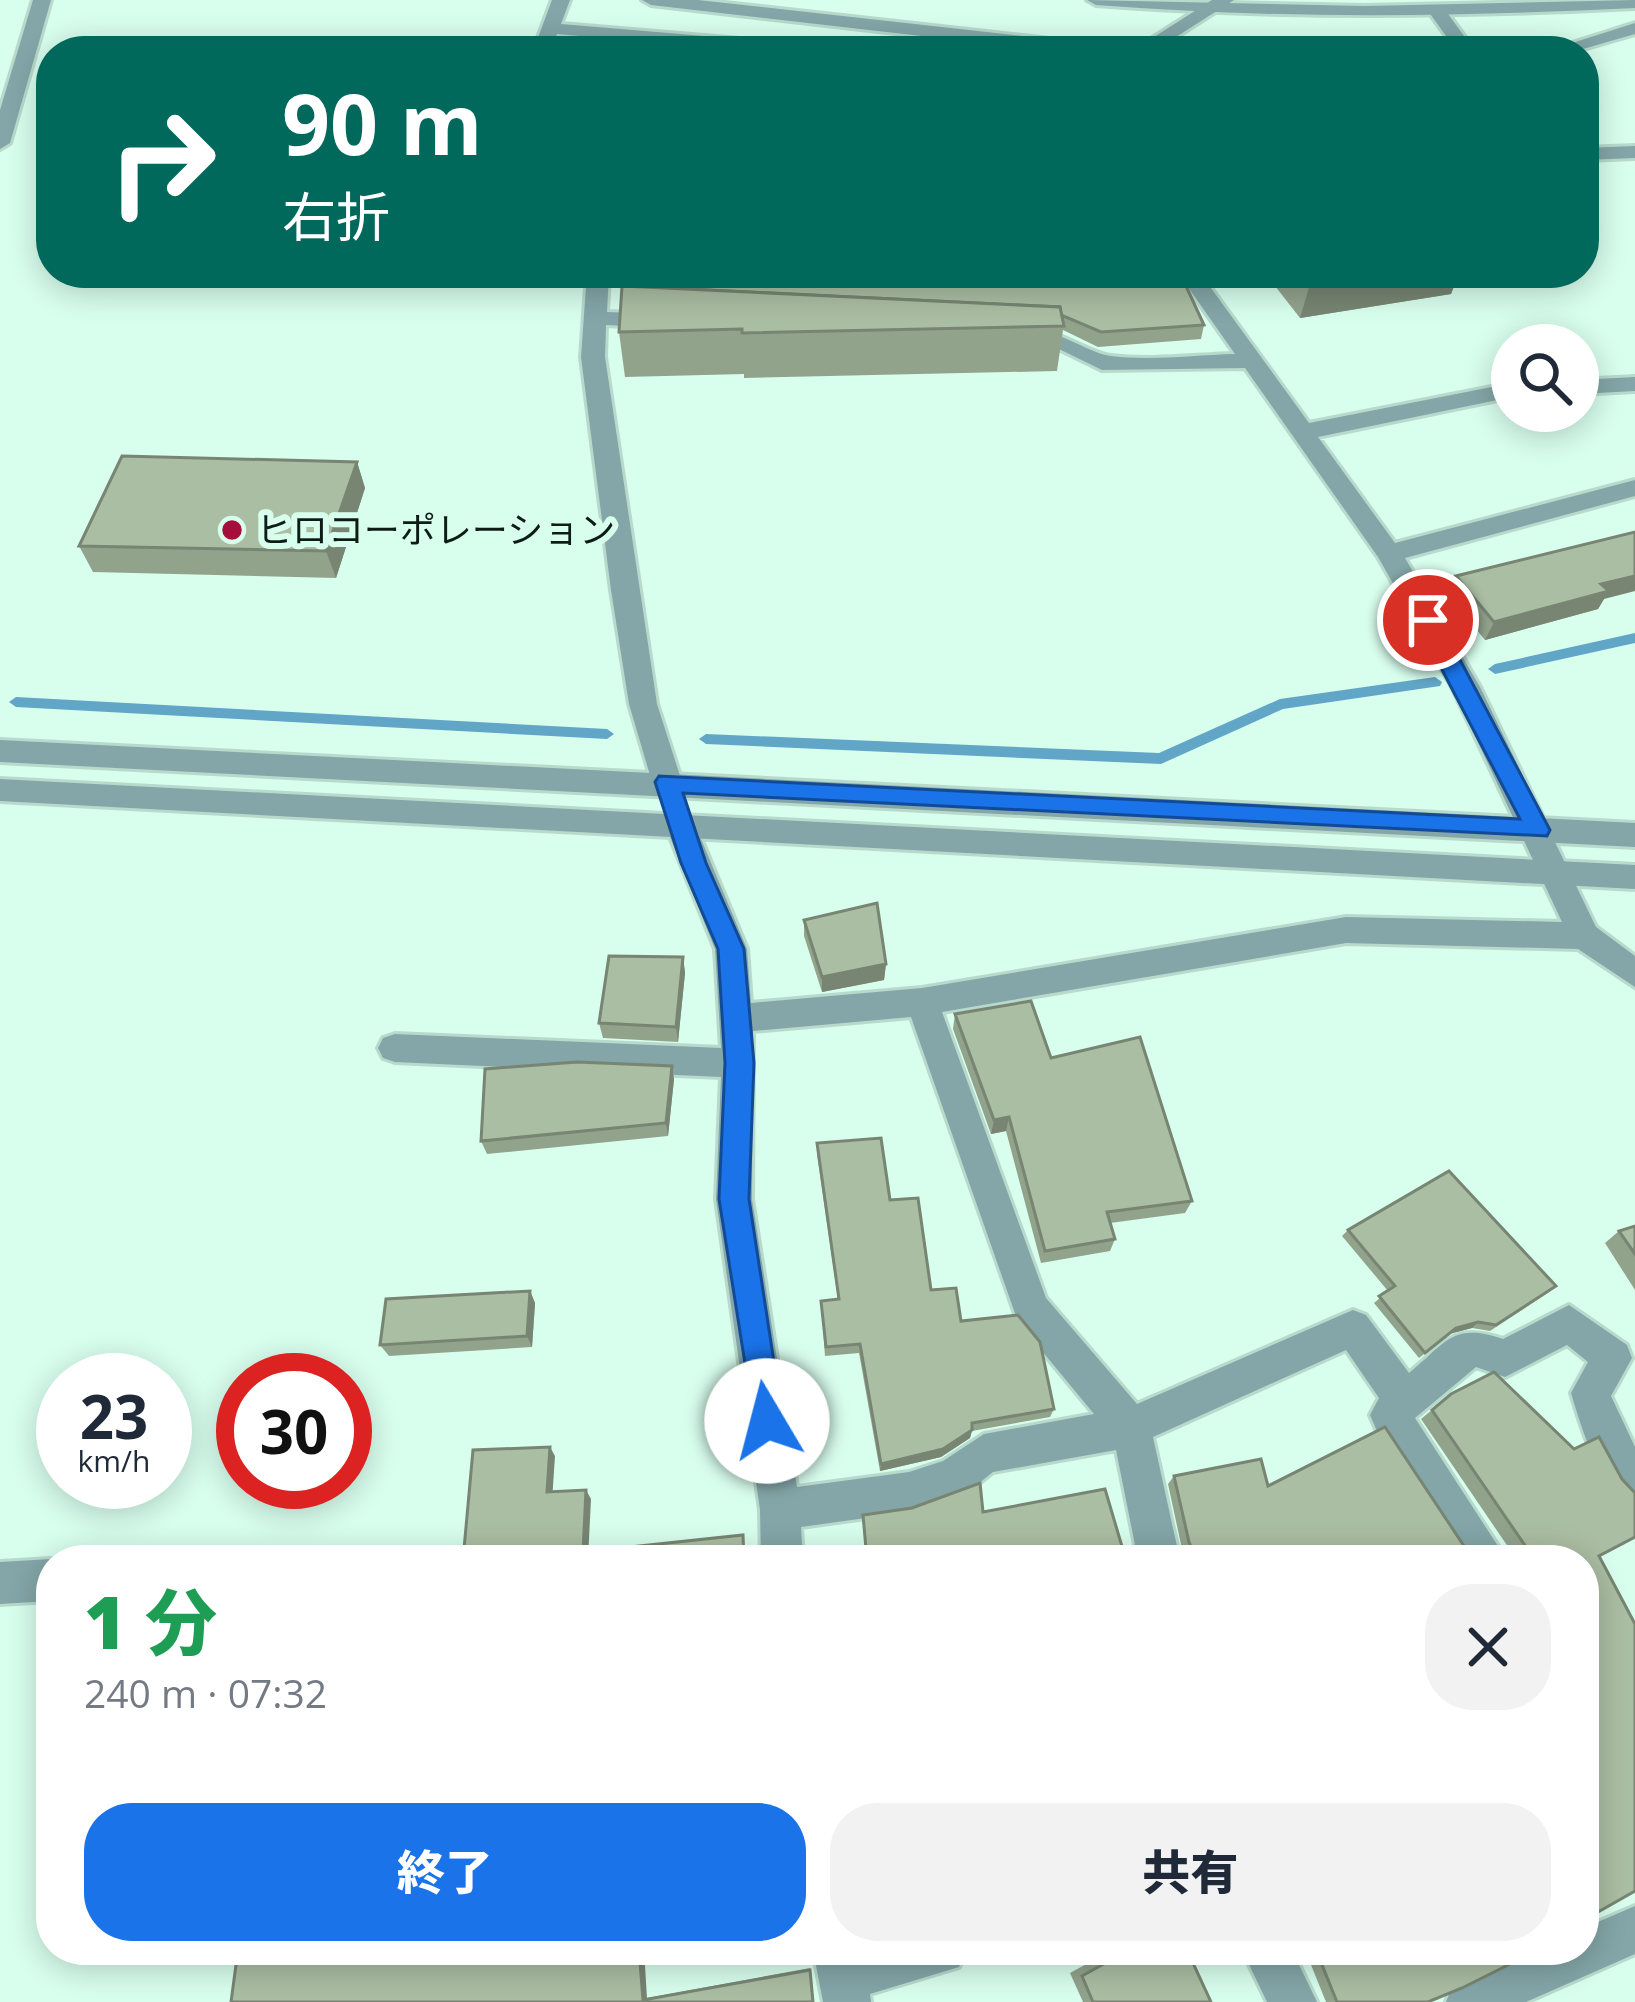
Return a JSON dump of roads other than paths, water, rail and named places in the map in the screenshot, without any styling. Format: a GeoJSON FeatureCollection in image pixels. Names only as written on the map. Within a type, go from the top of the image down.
{"type":"FeatureCollection","features":[{"type":"Feature","properties":{"kind":"street"},"geometry":{"type":"LineString","coordinates":[[0,143],[42,0]]}},
{"type":"Feature","properties":{"kind":"street"},"geometry":{"type":"LineString","coordinates":[[546,36],[561,0]]}},
{"type":"Feature","properties":{"kind":"street"},"geometry":{"type":"LineString","coordinates":[[651,0],[943,36]]}},
{"type":"Feature","properties":{"kind":"street"},"geometry":{"type":"LineString","coordinates":[[1096,0],[1437,11],[1632,7]]}},
{"type":"Feature","properties":{"kind":"street"},"geometry":{"type":"LineString","coordinates":[[1175,36],[1218,4]]}},
{"type":"Feature","properties":{"kind":"street"},"geometry":{"type":"LineString","coordinates":[[696,36],[711,5]]}},
{"type":"Feature","properties":{"kind":"street"},"geometry":{"type":"LineString","coordinates":[[1437,11],[1455,36]]}},
{"type":"Feature","properties":{"kind":"street"},"geometry":{"type":"LineString","coordinates":[[548,28],[645,36]]}},
{"type":"Feature","properties":{"kind":"street"},"geometry":{"type":"LineString","coordinates":[[1599,38],[1635,28]]}},
{"type":"Feature","properties":{"kind":"street"},"geometry":{"type":"LineString","coordinates":[[1599,153],[1635,152]]}},
{"type":"Feature","properties":{"kind":"street"},"geometry":{"type":"LineString","coordinates":[[597,288],[593,357],[643,704],[681,827],[731,949],[740,1063],[734,1199],[781,1545]]}},
{"type":"Feature","properties":{"kind":"street"},"geometry":{"type":"LineString","coordinates":[[1199,288],[1389,553],[1466,687],[1538,830],[1584,936],[1635,974]]}},
{"type":"Feature","properties":{"kind":"street"},"geometry":{"type":"LineString","coordinates":[[594,318],[688,322]]}},
{"type":"Feature","properties":{"kind":"street"},"geometry":{"type":"LineString","coordinates":[[992,337],[1063,340],[1102,363],[1249,361]]}},
{"type":"Feature","properties":{"kind":"street"},"geometry":{"type":"LineString","coordinates":[[1599,386],[1635,384]]}},
{"type":"Feature","properties":{"kind":"street"},"geometry":{"type":"LineString","coordinates":[[1304,432],[1491,394]]}},
{"type":"Feature","properties":{"kind":"street"},"geometry":{"type":"LineString","coordinates":[[1389,553],[1635,488]]}},
{"type":"Feature","properties":{"kind":"street"},"geometry":{"type":"LineString","coordinates":[[0,751],[1635,835]]}},
{"type":"Feature","properties":{"kind":"street"},"geometry":{"type":"LineString","coordinates":[[0,790],[1635,877]]}},
{"type":"Feature","properties":{"kind":"street"},"geometry":{"type":"LineString","coordinates":[[737,1018],[922,1002],[1346,930],[1584,936]]}},
{"type":"Feature","properties":{"kind":"street"},"geometry":{"type":"LineString","coordinates":[[922,1002],[1031,1309],[1131,1427],[1156,1545]]}},
{"type":"Feature","properties":{"kind":"street"},"geometry":{"type":"LineString","coordinates":[[395,1048],[740,1063]]}},
{"type":"Feature","properties":{"kind":"street"},"geometry":{"type":"LineString","coordinates":[[1476,1545],[1390,1415],[1471,1347],[1505,1358],[1569,1323],[1624,1354],[1590,1393],[1603,1433],[1635,1483]]}},
{"type":"Feature","properties":{"kind":"street"},"geometry":{"type":"LineString","coordinates":[[780,1510],[909,1492],[954,1478],[984,1454],[1131,1427],[1353,1328],[1405,1401]]}},
{"type":"Feature","properties":{"kind":"street"},"geometry":{"type":"LineString","coordinates":[[0,1583],[36,1581]]}},
{"type":"Feature","properties":{"kind":"street"},"geometry":{"type":"LineString","coordinates":[[1599,1946],[1635,1930]]}},
{"type":"Feature","properties":{"kind":"street"},"geometry":{"type":"LineString","coordinates":[[842,1977],[886,1965]]}},
{"type":"Feature","properties":{"kind":"street"},"geometry":{"type":"LineString","coordinates":[[1274,1965],[1293,2002]]}},
{"type":"Feature","properties":{"kind":"street"},"geometry":{"type":"LineString","coordinates":[[1470,2002],[1555,1965]]}},
{"type":"Feature","properties":{"kind":"waterway"},"geometry":{"type":"LineString","coordinates":[[1495,669],[1635,638]]}},
{"type":"Feature","properties":{"kind":"waterway"},"geometry":{"type":"LineString","coordinates":[[706,739],[1161,759],[1280,704],[1435,682]]}},
{"type":"Feature","properties":{"kind":"waterway"},"geometry":{"type":"LineString","coordinates":[[16,702],[607,734]]}},
{"type":"Feature","properties":{"kind":"place","name":"ヒロコーポレーション"},"geometry":{"type":"Point","coordinates":[232,530]}}]}
